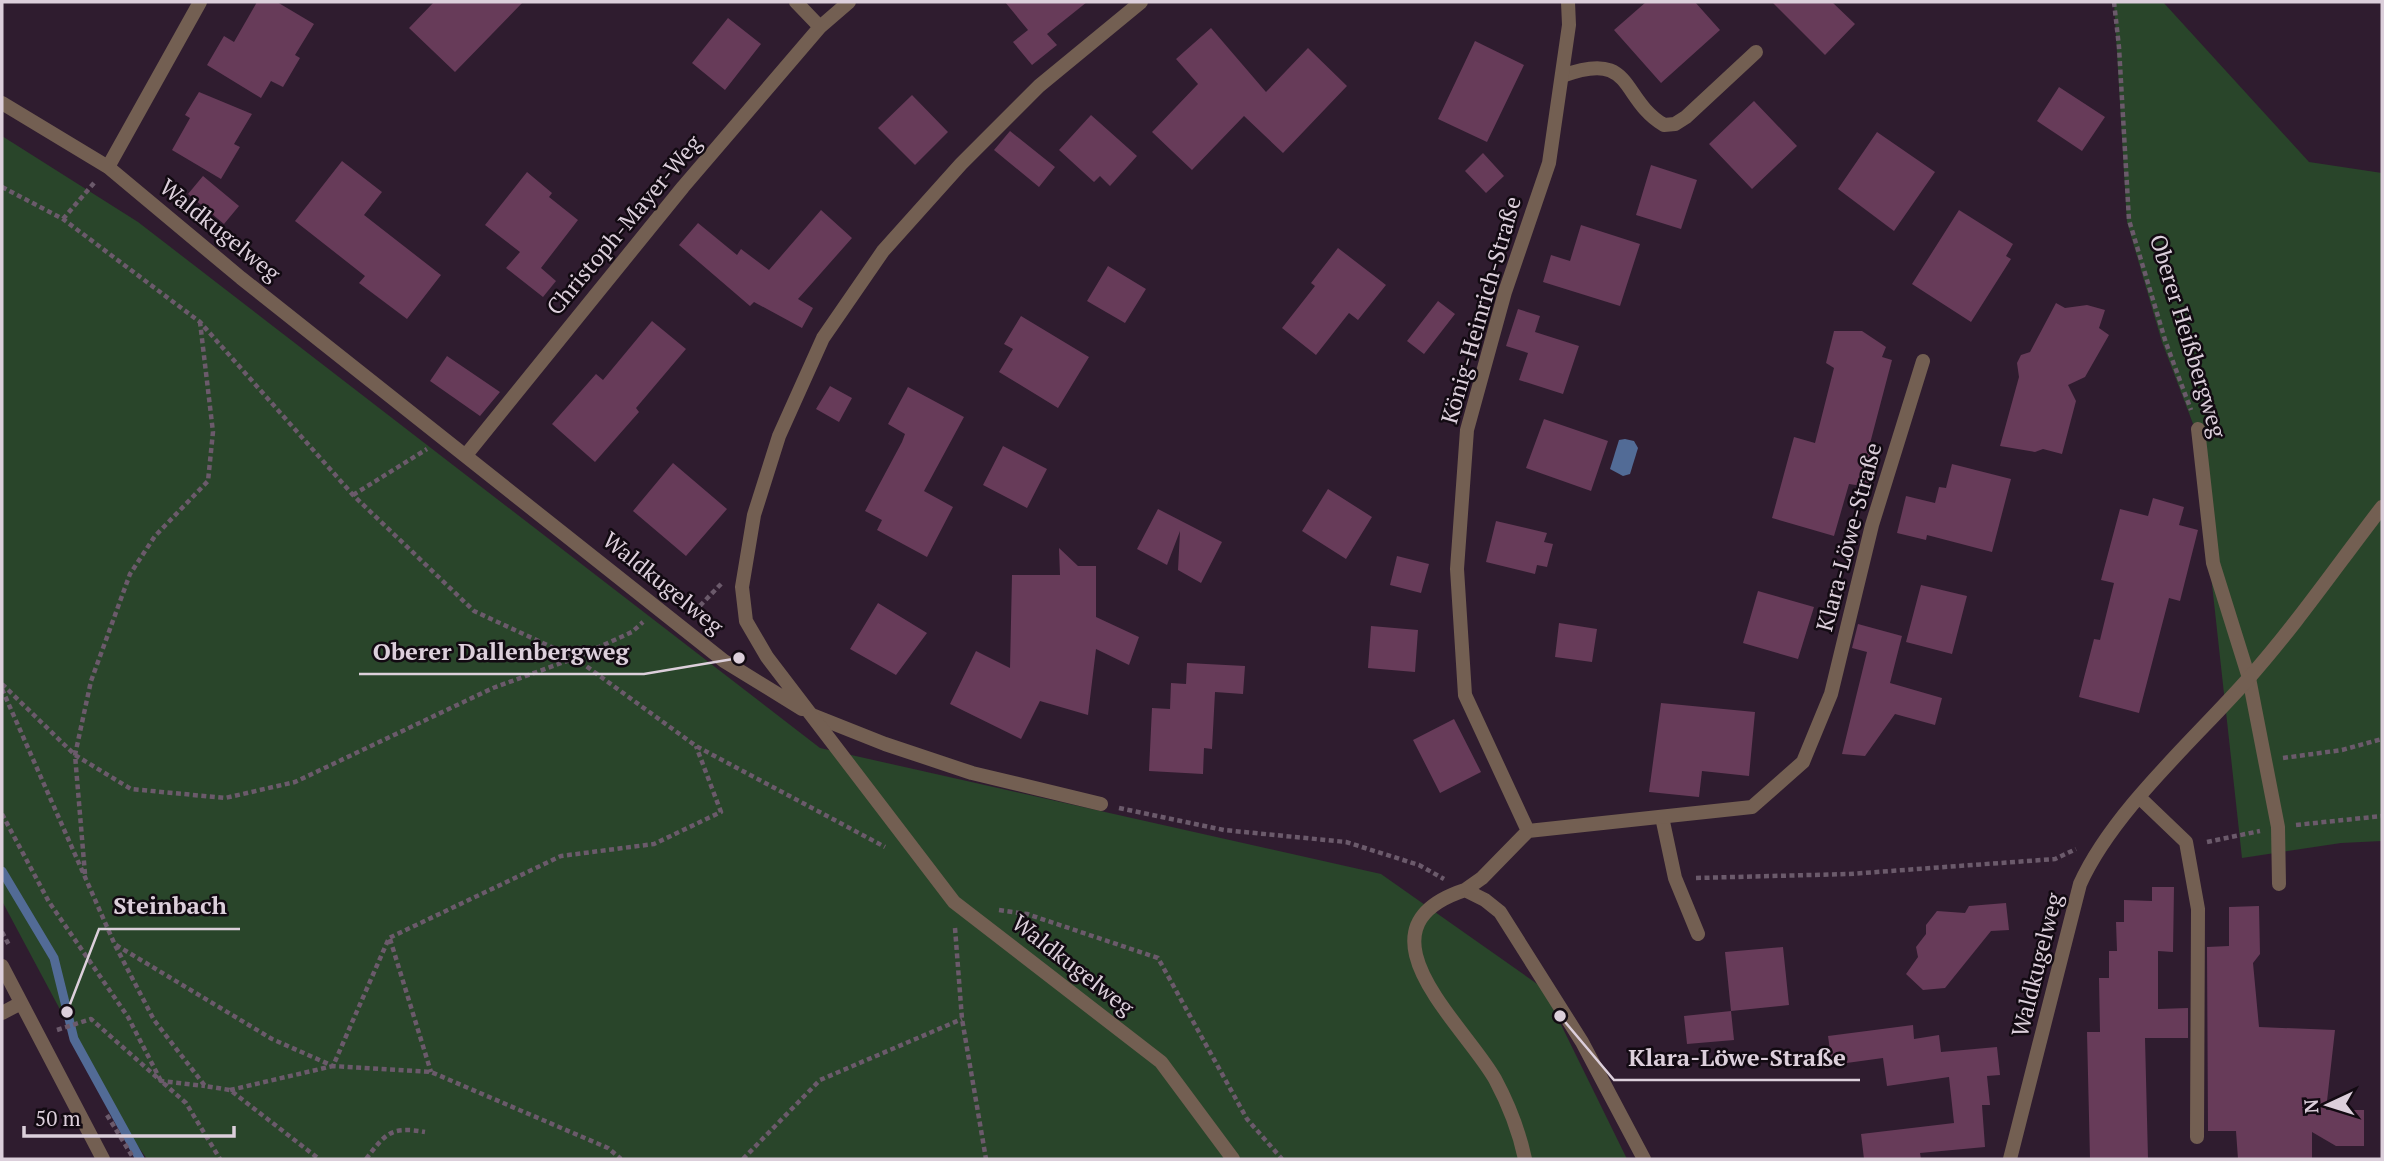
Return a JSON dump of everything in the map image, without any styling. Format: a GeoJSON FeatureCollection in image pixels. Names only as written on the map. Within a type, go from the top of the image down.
{"type":"FeatureCollection","features":[{"type":"Feature","properties":{"kind":"street"},"geometry":{"type":"LineString","coordinates":[[108,167],[200,2]]}},
{"type":"Feature","properties":{"kind":"street"},"geometry":{"type":"LineString","coordinates":[[796,2],[820,27]]}},
{"type":"Feature","properties":{"kind":"street","name":"Christoph-Mayer-Weg"},"geometry":{"type":"LineString","coordinates":[[467,455],[683,187],[820,27],[849,2]]}},
{"type":"Feature","properties":{"kind":"street"},"geometry":{"type":"LineString","coordinates":[[1101,804],[972,773],[812,715],[767,657],[746,621],[742,587],[754,515],[779,436],[823,338],[883,251],[961,164],[1040,86],[1141,2]]}},
{"type":"Feature","properties":{"kind":"street","name":"König-Heinrich-Straße"},"geometry":{"type":"LineString","coordinates":[[1528,831],[1465,695],[1457,569],[1467,430],[1505,292],[1549,163],[1570,25],[1569,2]]}},
{"type":"Feature","properties":{"kind":"street"},"geometry":{"type":"LineString","coordinates":[[1562,76],[1586,67],[1604,68],[1622,77],[1656,121],[1664,125],[1675,124],[1756,52]]}},
{"type":"Feature","properties":{"kind":"street","name":"Waldkugelweg"},"geometry":{"type":"LineString","coordinates":[[2,103],[108,167],[241,278],[724,661],[812,715],[954,902],[1161,1062],[1233,1159]]}},
{"type":"Feature","properties":{"kind":"street","name":"Klara-Löwe-Straße"},"geometry":{"type":"LineString","coordinates":[[1528,831],[1752,807],[1803,762],[1831,694],[1872,525],[1923,361]]}},
{"type":"Feature","properties":{"kind":"street","name":"Oberer Heißbergweg"},"geometry":{"type":"LineString","coordinates":[[2198,429],[2213,563],[2249,678],[2278,827],[2279,884]]}},
{"type":"Feature","properties":{"kind":"street","name":"Waldkugelweg"},"geometry":{"type":"LineString","coordinates":[[2010,1159],[2080,884],[2093,856],[2139,797],[2249,678],[2382,507]]}},
{"type":"Feature","properties":{"kind":"street"},"geometry":{"type":"LineString","coordinates":[[2139,797],[2186,842],[2198,908],[2197,1137]]}},
{"type":"Feature","properties":{"kind":"street"},"geometry":{"type":"LineString","coordinates":[[1662,817],[1675,878],[1698,933]]}},
{"type":"Feature","properties":{"kind":"street"},"geometry":{"type":"LineString","coordinates":[[1525,1159],[1517,1126],[1494,1078],[1424,981],[1414,950],[1420,919],[1440,898],[1465,890],[1482,878],[1528,831]]}},
{"type":"Feature","properties":{"kind":"street"},"geometry":{"type":"LineString","coordinates":[[1465,890],[1485,900],[1500,912],[1556,998],[1644,1159]]}},
{"type":"Feature","properties":{"kind":"street"},"geometry":{"type":"LineString","coordinates":[[2,966],[103,1159]]}},
{"type":"Feature","properties":{"kind":"street"},"geometry":{"type":"LineString","coordinates":[[2,1013],[20,1003]]}},
{"type":"Feature","properties":{"kind":"path","name":"Oberer Heißbergweg"},"geometry":{"type":"LineString","coordinates":[[2114,2],[2129,220],[2166,342],[2198,429]]}},
{"type":"Feature","properties":{"kind":"path"},"geometry":{"type":"LineString","coordinates":[[63,219],[108,167]]}},
{"type":"Feature","properties":{"kind":"path"},"geometry":{"type":"LineString","coordinates":[[2,187],[63,219],[200,322],[353,495],[474,611],[575,658],[696,747],[895,853]]}},
{"type":"Feature","properties":{"kind":"path"},"geometry":{"type":"LineString","coordinates":[[85,874],[75,755],[91,681],[130,575],[155,536],[208,481],[214,432],[200,322]]}},
{"type":"Feature","properties":{"kind":"path"},"geometry":{"type":"LineString","coordinates":[[353,495],[446,438]]}},
{"type":"Feature","properties":{"kind":"path"},"geometry":{"type":"LineString","coordinates":[[681,625],[725,580]]}},
{"type":"Feature","properties":{"kind":"path"},"geometry":{"type":"LineString","coordinates":[[2,687],[75,755],[131,789],[225,798],[295,782],[493,688],[575,658],[632,632],[659,608]]}},
{"type":"Feature","properties":{"kind":"path"},"geometry":{"type":"LineString","coordinates":[[2,687],[115,945],[154,1020],[205,1086]]}},
{"type":"Feature","properties":{"kind":"path"},"geometry":{"type":"LineString","coordinates":[[2265,760],[2342,750],[2382,739]]}},
{"type":"Feature","properties":{"kind":"path"},"geometry":{"type":"LineString","coordinates":[[332,1066],[390,938],[561,856],[654,844],[721,812],[696,747]]}},
{"type":"Feature","properties":{"kind":"path"},"geometry":{"type":"LineString","coordinates":[[1101,804],[1224,830],[1346,842],[1419,866],[1465,890]]}},
{"type":"Feature","properties":{"kind":"path"},"geometry":{"type":"LineString","coordinates":[[2,814],[48,902],[128,1017],[161,1081]]}},
{"type":"Feature","properties":{"kind":"path"},"geometry":{"type":"LineString","coordinates":[[1675,878],[1849,874],[2054,859],[2074,848],[2093,856]]}},
{"type":"Feature","properties":{"kind":"path"},"geometry":{"type":"LineString","coordinates":[[954,902],[962,1019],[986,1159]]}},
{"type":"Feature","properties":{"kind":"path"},"geometry":{"type":"LineString","coordinates":[[990,908],[1027,914],[1158,958],[1247,1119],[1282,1159]]}},
{"type":"Feature","properties":{"kind":"path"},"geometry":{"type":"LineString","coordinates":[[390,938],[431,1072]]}},
{"type":"Feature","properties":{"kind":"path"},"geometry":{"type":"LineString","coordinates":[[115,945],[272,1039],[332,1066]]}},
{"type":"Feature","properties":{"kind":"path"},"geometry":{"type":"LineString","coordinates":[[63,1027],[91,1019],[186,1103],[220,1159]]}},
{"type":"Feature","properties":{"kind":"path"},"geometry":{"type":"LineString","coordinates":[[743,1159],[820,1080],[962,1019]]}},
{"type":"Feature","properties":{"kind":"path"},"geometry":{"type":"LineString","coordinates":[[161,1081],[230,1090],[332,1066],[431,1072],[608,1148],[621,1159]]}},
{"type":"Feature","properties":{"kind":"path"},"geometry":{"type":"LineString","coordinates":[[230,1090],[319,1159]]}},
{"type":"Feature","properties":{"kind":"path"},"geometry":{"type":"LineString","coordinates":[[366,1159],[393,1130],[405,1128],[425,1132]]}},
{"type":"Feature","properties":{"kind":"green space"},"geometry":{"type":"Polygon","coordinates":[[[2114,2],[2163,2],[2309,162],[2382,173],[2382,841],[2341,843],[2242,858],[2195,429],[2162,342],[2127,222],[2114,2]]]}},
{"type":"Feature","properties":{"kind":"green space"},"geometry":{"type":"Polygon","coordinates":[[[2,136],[138,222],[820,748],[1381,874],[1543,988],[1627,1159],[147,1159],[118,1118],[2,901],[2,136]]]}},
{"type":"Feature","properties":{"kind":"water"},"geometry":{"type":"Polygon","coordinates":[[[1619,440],[1634,441],[1638,448],[1630,474],[1623,476],[1610,469],[1619,440]]]}},
{"type":"Feature","properties":{"kind":"building"},"geometry":{"type":"Polygon","coordinates":[[[257,2],[277,2],[314,24],[295,55],[300,58],[283,87],[271,81],[261,98],[207,65],[224,36],[234,42],[257,2]]]}},
{"type":"Feature","properties":{"kind":"building"},"geometry":{"type":"Polygon","coordinates":[[[434,2],[523,2],[455,72],[409,28],[434,2]]]}},
{"type":"Feature","properties":{"kind":"building"},"geometry":{"type":"Polygon","coordinates":[[[1005,2],[1087,2],[1047,34],[1057,45],[1032,65],[1013,42],[1028,30],[1005,2]]]}},
{"type":"Feature","properties":{"kind":"building"},"geometry":{"type":"Polygon","coordinates":[[[1646,2],[1695,2],[1720,30],[1661,83],[1614,30],[1646,2]]]}},
{"type":"Feature","properties":{"kind":"building"},"geometry":{"type":"Polygon","coordinates":[[[1772,2],[1832,2],[1855,24],[1825,55],[1772,2]]]}},
{"type":"Feature","properties":{"kind":"building"},"geometry":{"type":"Polygon","coordinates":[[[728,18],[761,44],[725,90],[692,63],[728,18]]]}},
{"type":"Feature","properties":{"kind":"building"},"geometry":{"type":"Polygon","coordinates":[[[1211,28],[1266,92],[1308,48],[1347,86],[1283,153],[1244,116],[1192,170],[1152,132],[1198,84],[1176,59],[1211,28]]]}},
{"type":"Feature","properties":{"kind":"building"},"geometry":{"type":"Polygon","coordinates":[[[1475,41],[1524,65],[1487,142],[1438,119],[1475,41]]]}},
{"type":"Feature","properties":{"kind":"building"},"geometry":{"type":"Polygon","coordinates":[[[2059,87],[2105,117],[2082,151],[2037,121],[2059,87]]]}},
{"type":"Feature","properties":{"kind":"building"},"geometry":{"type":"Polygon","coordinates":[[[199,92],[252,114],[234,144],[240,147],[221,179],[172,150],[190,118],[185,115],[199,92]]]}},
{"type":"Feature","properties":{"kind":"building"},"geometry":{"type":"Polygon","coordinates":[[[912,95],[948,132],[915,165],[878,128],[912,95]]]}},
{"type":"Feature","properties":{"kind":"building"},"geometry":{"type":"Polygon","coordinates":[[[1754,101],[1797,146],[1752,189],[1709,144],[1754,101]]]}},
{"type":"Feature","properties":{"kind":"building"},"geometry":{"type":"Polygon","coordinates":[[[1091,115],[1137,156],[1110,186],[1100,176],[1094,182],[1059,150],[1091,115]]]}},
{"type":"Feature","properties":{"kind":"building"},"geometry":{"type":"Polygon","coordinates":[[[1010,131],[1055,167],[1039,187],[994,150],[1010,131]]]}},
{"type":"Feature","properties":{"kind":"building"},"geometry":{"type":"Polygon","coordinates":[[[1877,132],[1935,172],[1894,231],[1838,189],[1877,132]]]}},
{"type":"Feature","properties":{"kind":"building"},"geometry":{"type":"Polygon","coordinates":[[[1483,153],[1504,176],[1486,193],[1465,171],[1483,153]]]}},
{"type":"Feature","properties":{"kind":"building"},"geometry":{"type":"Polygon","coordinates":[[[342,161],[382,192],[364,215],[441,275],[407,319],[359,283],[365,276],[295,221],[342,161]]]}},
{"type":"Feature","properties":{"kind":"building"},"geometry":{"type":"Polygon","coordinates":[[[1651,165],[1697,180],[1681,229],[1636,215],[1651,165]]]}},
{"type":"Feature","properties":{"kind":"building"},"geometry":{"type":"Polygon","coordinates":[[[527,172],[552,193],[549,197],[578,220],[541,268],[556,281],[543,297],[506,268],[520,252],[485,225],[527,172]]]}},
{"type":"Feature","properties":{"kind":"building"},"geometry":{"type":"Polygon","coordinates":[[[203,176],[239,206],[224,224],[188,194],[203,176]]]}},
{"type":"Feature","properties":{"kind":"building"},"geometry":{"type":"Polygon","coordinates":[[[821,210],[852,238],[798,299],[813,308],[802,328],[754,302],[750,306],[679,245],[698,223],[737,255],[741,249],[769,270],[821,210]]]}},
{"type":"Feature","properties":{"kind":"building"},"geometry":{"type":"Polygon","coordinates":[[[1959,210],[2013,244],[2006,256],[2011,259],[1971,322],[1912,284],[1959,210]]]}},
{"type":"Feature","properties":{"kind":"building"},"geometry":{"type":"Polygon","coordinates":[[[1581,225],[1640,244],[1620,306],[1543,282],[1551,255],[1570,261],[1581,225]]]}},
{"type":"Feature","properties":{"kind":"building"},"geometry":{"type":"Polygon","coordinates":[[[1338,248],[1386,285],[1358,320],[1349,313],[1316,355],[1282,328],[1315,286],[1311,283],[1338,248]]]}},
{"type":"Feature","properties":{"kind":"building"},"geometry":{"type":"Polygon","coordinates":[[[1108,266],[1146,289],[1125,323],[1087,301],[1108,266]]]}},
{"type":"Feature","properties":{"kind":"building"},"geometry":{"type":"Polygon","coordinates":[[[1438,301],[1455,314],[1424,354],[1407,341],[1438,301]]]}},
{"type":"Feature","properties":{"kind":"building"},"geometry":{"type":"Polygon","coordinates":[[[2056,303],[2065,308],[2087,305],[2105,310],[2099,328],[2109,335],[2085,377],[2068,385],[2076,401],[2062,454],[2043,449],[2035,452],[2000,446],[2019,377],[2017,363],[2021,355],[2030,352],[2056,303]]]}},
{"type":"Feature","properties":{"kind":"building"},"geometry":{"type":"Polygon","coordinates":[[[1518,309],[1540,316],[1535,332],[1579,346],[1563,394],[1519,380],[1528,353],[1506,346],[1518,309]]]}},
{"type":"Feature","properties":{"kind":"building"},"geometry":{"type":"Polygon","coordinates":[[[1021,316],[1089,357],[1058,408],[999,372],[1013,349],[1004,344],[1021,316]]]}},
{"type":"Feature","properties":{"kind":"building"},"geometry":{"type":"Polygon","coordinates":[[[652,321],[686,349],[636,408],[639,412],[595,462],[552,424],[596,374],[603,380],[652,321]]]}},
{"type":"Feature","properties":{"kind":"building"},"geometry":{"type":"Polygon","coordinates":[[[1834,331],[1862,331],[1886,347],[1882,357],[1892,360],[1868,451],[1877,457],[1869,487],[1849,484],[1834,536],[1772,518],[1794,437],[1815,443],[1834,368],[1826,363],[1834,331]]]}},
{"type":"Feature","properties":{"kind":"building"},"geometry":{"type":"Polygon","coordinates":[[[447,356],[500,392],[480,416],[430,381],[447,356]]]}},
{"type":"Feature","properties":{"kind":"building"},"geometry":{"type":"Polygon","coordinates":[[[830,386],[852,398],[839,422],[816,409],[830,386]]]}},
{"type":"Feature","properties":{"kind":"building"},"geometry":{"type":"Polygon","coordinates":[[[908,387],[964,417],[924,491],[953,507],[927,557],[877,530],[882,520],[865,511],[905,434],[888,424],[908,387]]]}},
{"type":"Feature","properties":{"kind":"building"},"geometry":{"type":"Polygon","coordinates":[[[1544,419],[1608,441],[1591,491],[1526,468],[1544,419]]]}},
{"type":"Feature","properties":{"kind":"building"},"geometry":{"type":"Polygon","coordinates":[[[1003,446],[1047,469],[1027,508],[983,485],[1003,446]]]}},
{"type":"Feature","properties":{"kind":"building"},"geometry":{"type":"Polygon","coordinates":[[[673,463],[727,509],[686,556],[633,511],[673,463]]]}},
{"type":"Feature","properties":{"kind":"building"},"geometry":{"type":"Polygon","coordinates":[[[1952,464],[2011,479],[1992,552],[1927,535],[1926,540],[1897,533],[1906,496],[1935,503],[1939,487],[1946,488],[1952,464]]]}},
{"type":"Feature","properties":{"kind":"building"},"geometry":{"type":"Polygon","coordinates":[[[1328,489],[1372,517],[1346,559],[1302,531],[1328,489]]]}},
{"type":"Feature","properties":{"kind":"building"},"geometry":{"type":"Polygon","coordinates":[[[2153,498],[2184,507],[2179,525],[2198,530],[2180,601],[2169,598],[2139,713],[2079,697],[2094,639],[2100,640],[2114,583],[2101,580],[2120,509],[2148,516],[2153,498]]]}},
{"type":"Feature","properties":{"kind":"building"},"geometry":{"type":"Polygon","coordinates":[[[1158,509],[1222,542],[1201,583],[1178,570],[1180,531],[1167,565],[1137,549],[1158,509]]]}},
{"type":"Feature","properties":{"kind":"building"},"geometry":{"type":"Polygon","coordinates":[[[1496,521],[1547,533],[1544,542],[1553,544],[1547,567],[1537,565],[1535,574],[1486,562],[1496,521]]]}},
{"type":"Feature","properties":{"kind":"building"},"geometry":{"type":"Polygon","coordinates":[[[1059,548],[1078,566],[1096,566],[1096,617],[1139,637],[1129,665],[1096,649],[1088,715],[1040,701],[1021,739],[950,704],[976,651],[1010,668],[1012,575],[1060,575],[1059,548]]]}},
{"type":"Feature","properties":{"kind":"building"},"geometry":{"type":"Polygon","coordinates":[[[1397,556],[1429,564],[1421,593],[1390,585],[1397,556]]]}},
{"type":"Feature","properties":{"kind":"building"},"geometry":{"type":"Polygon","coordinates":[[[1921,585],[1967,596],[1952,654],[1906,642],[1921,585]]]}},
{"type":"Feature","properties":{"kind":"building"},"geometry":{"type":"Polygon","coordinates":[[[1758,591],[1814,607],[1798,659],[1743,643],[1758,591]]]}},
{"type":"Feature","properties":{"kind":"building"},"geometry":{"type":"Polygon","coordinates":[[[878,603],[927,633],[896,675],[850,649],[878,603]]]}},
{"type":"Feature","properties":{"kind":"building"},"geometry":{"type":"Polygon","coordinates":[[[1559,623],[1597,629],[1592,662],[1555,657],[1559,623]]]}},
{"type":"Feature","properties":{"kind":"building"},"geometry":{"type":"Polygon","coordinates":[[[1858,624],[1902,636],[1890,683],[1942,698],[1935,725],[1895,714],[1865,756],[1842,754],[1867,652],[1852,648],[1858,624]]]}},
{"type":"Feature","properties":{"kind":"building"},"geometry":{"type":"Polygon","coordinates":[[[1371,626],[1418,630],[1415,672],[1368,668],[1371,626]]]}},
{"type":"Feature","properties":{"kind":"building"},"geometry":{"type":"Polygon","coordinates":[[[1187,663],[1245,666],[1243,694],[1215,692],[1212,749],[1204,748],[1203,774],[1149,771],[1152,708],[1170,709],[1171,683],[1186,684],[1187,663]]]}},
{"type":"Feature","properties":{"kind":"building"},"geometry":{"type":"Polygon","coordinates":[[[1661,703],[1755,712],[1749,776],[1702,771],[1699,797],[1649,792],[1661,703]]]}},
{"type":"Feature","properties":{"kind":"building"},"geometry":{"type":"Polygon","coordinates":[[[1454,719],[1481,772],[1440,793],[1413,740],[1454,719]]]}},
{"type":"Feature","properties":{"kind":"building"},"geometry":{"type":"Polygon","coordinates":[[[2152,887],[2174,887],[2173,952],[2158,951],[2158,1009],[2188,1008],[2188,1038],[2145,1038],[2148,1159],[2090,1159],[2087,1032],[2100,1032],[2099,978],[2109,978],[2109,951],[2117,951],[2116,922],[2124,922],[2124,900],[2152,901],[2152,887]]]}},
{"type":"Feature","properties":{"kind":"building"},"geometry":{"type":"Polygon","coordinates":[[[2006,903],[2009,930],[1991,931],[1945,988],[1923,990],[1906,974],[1918,957],[1916,947],[1926,934],[1926,925],[1937,911],[1965,913],[1969,906],[2006,903]]]}},
{"type":"Feature","properties":{"kind":"building"},"geometry":{"type":"Polygon","coordinates":[[[2259,906],[2260,954],[2253,963],[2259,1027],[2335,1030],[2326,1110],[2364,1110],[2364,1146],[2336,1146],[2312,1132],[2312,1159],[2238,1159],[2236,1131],[2208,1131],[2207,947],[2229,946],[2229,907],[2259,906]]]}},
{"type":"Feature","properties":{"kind":"building"},"geometry":{"type":"Polygon","coordinates":[[[1783,947],[1789,1005],[1731,1011],[1725,952],[1783,947]]]}},
{"type":"Feature","properties":{"kind":"building"},"geometry":{"type":"Polygon","coordinates":[[[1731,1011],[1734,1040],[1687,1044],[1684,1016],[1731,1011]]]}},
{"type":"Feature","properties":{"kind":"building"},"geometry":{"type":"Polygon","coordinates":[[[1913,1025],[1914,1039],[1939,1035],[1941,1052],[1997,1047],[2000,1075],[1987,1076],[1990,1105],[1982,1105],[1985,1147],[1920,1153],[1921,1159],[1864,1159],[1861,1134],[1954,1123],[1949,1077],[1887,1086],[1883,1058],[1832,1065],[1828,1036],[1913,1025]]]}},
{"type":"Feature","properties":{"kind":"waterway"},"geometry":{"type":"LineString","coordinates":[[2,871],[54,958],[74,1039],[140,1159]]}},
{"type":"Feature","properties":{"kind":"place","name":"Oberer Dallenbergweg"},"geometry":{"type":"Point","coordinates":[739,658]}},
{"type":"Feature","properties":{"kind":"place","name":"Steinbach"},"geometry":{"type":"Point","coordinates":[67,1012]}},
{"type":"Feature","properties":{"kind":"place","name":"Klara-Löwe-Straße"},"geometry":{"type":"Point","coordinates":[1560,1016]}}]}
